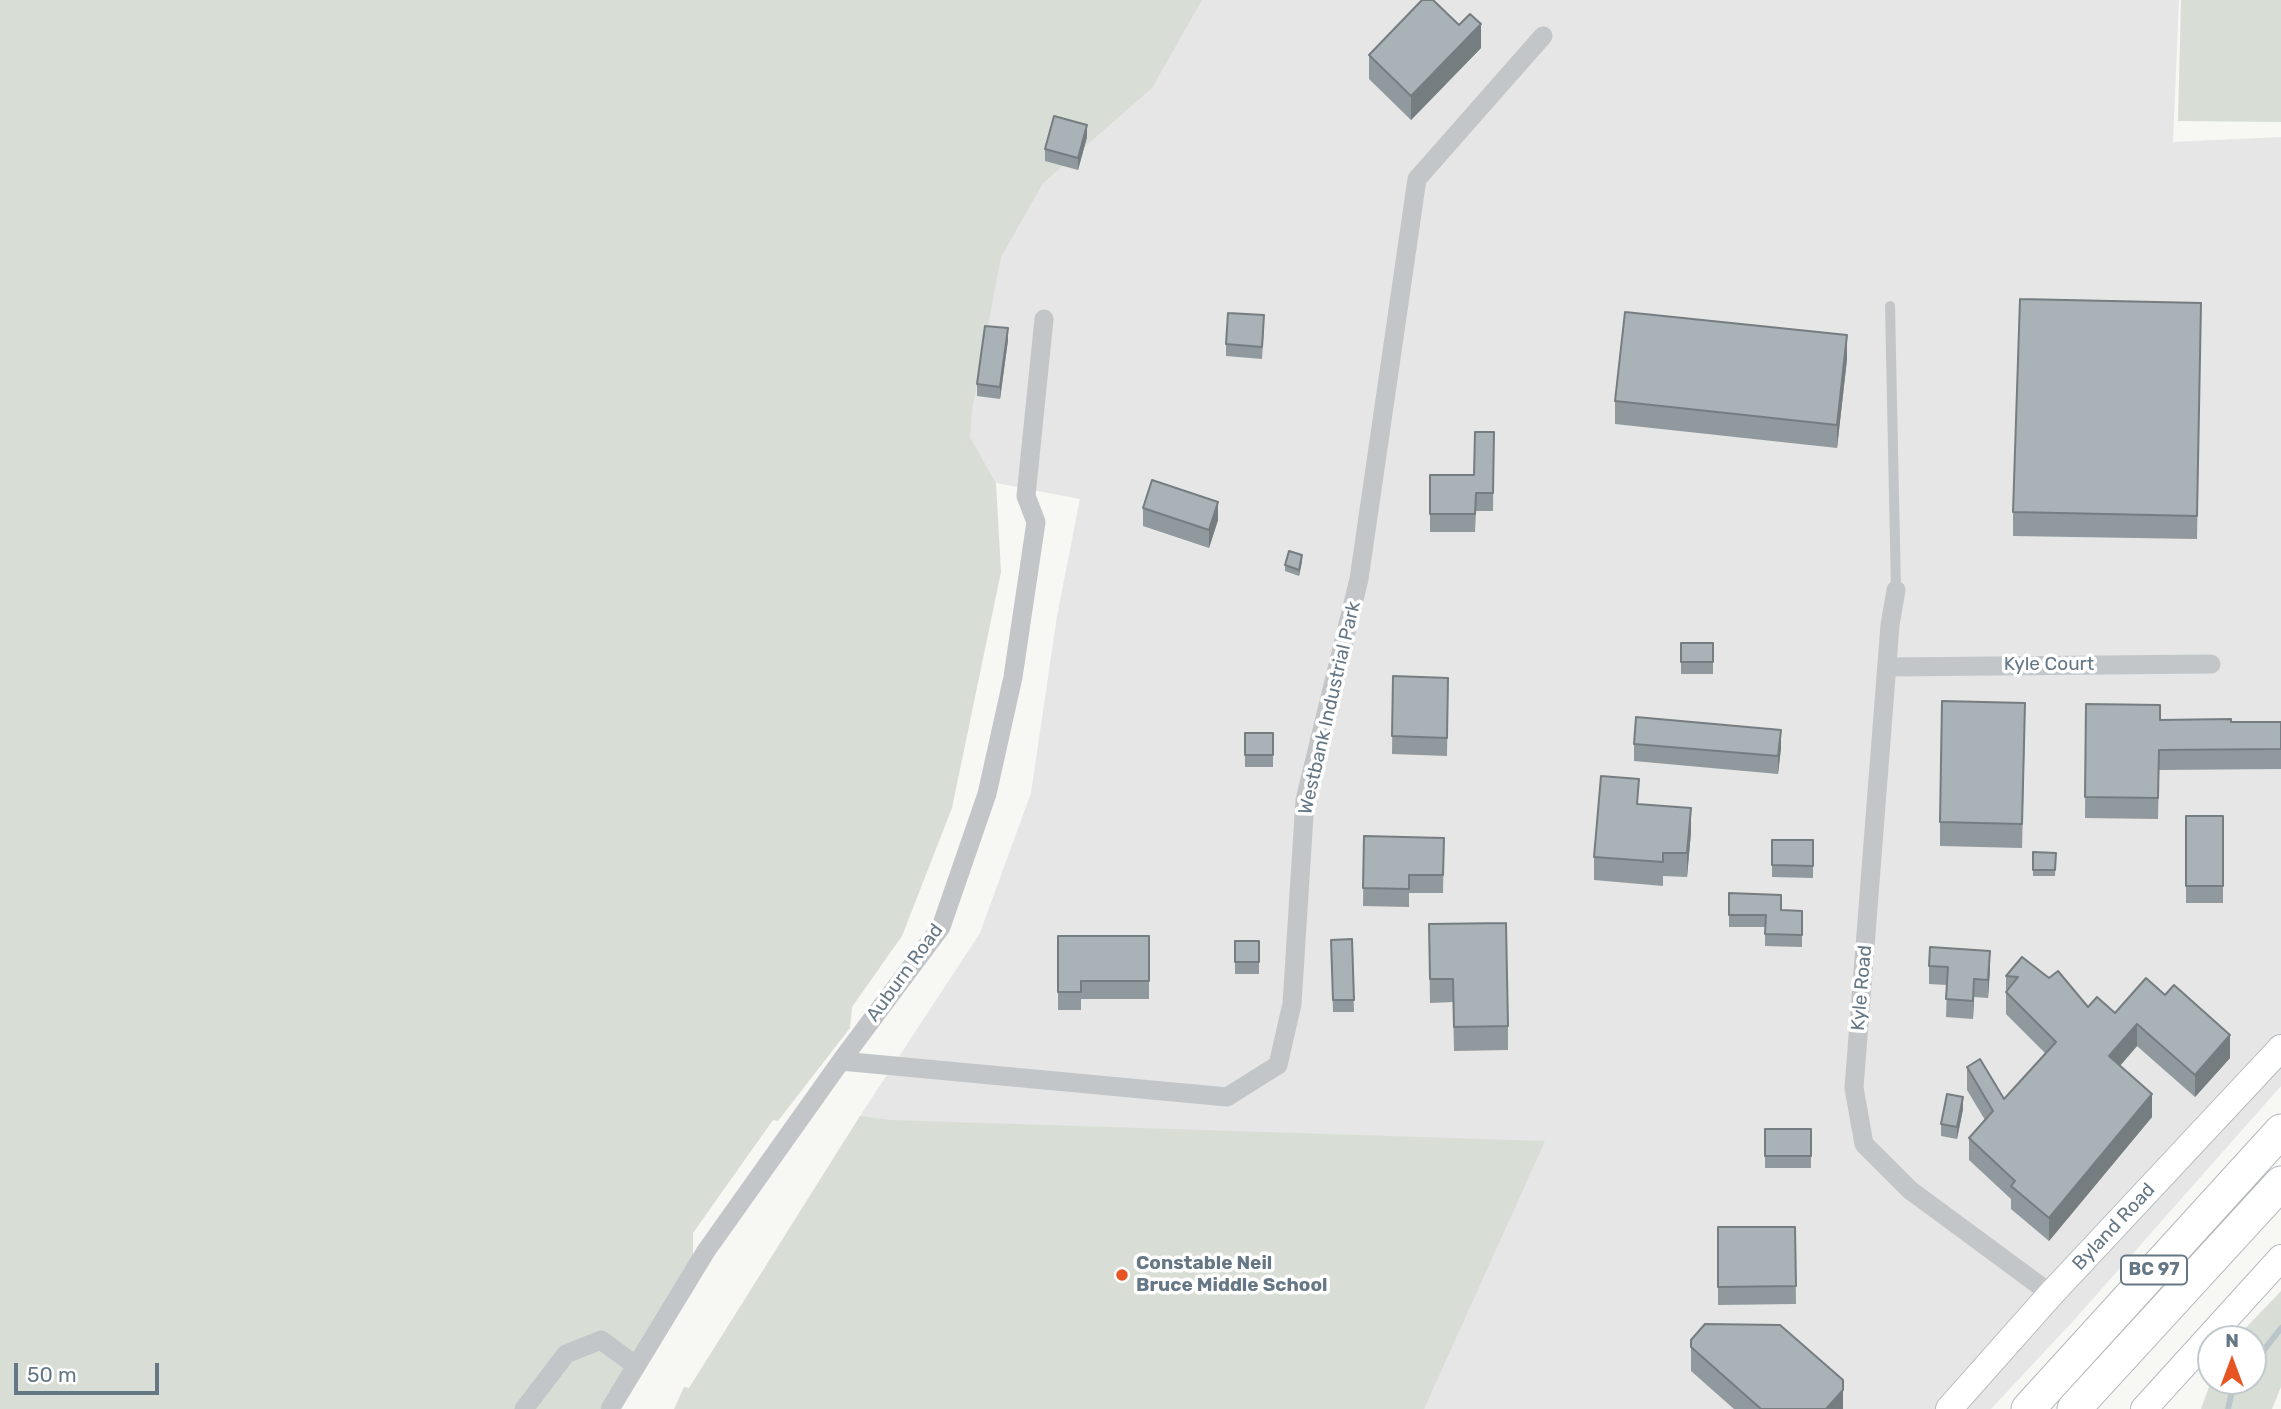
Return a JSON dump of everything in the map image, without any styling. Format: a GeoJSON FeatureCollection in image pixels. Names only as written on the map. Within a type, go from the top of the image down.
{"type":"FeatureCollection","features":[{"type":"Feature","properties":{"kind":"highway","name":"BC 97"},"geometry":{"type":"LineString","coordinates":[[2028,1409],[2281,1131]]}},
{"type":"Feature","properties":{"kind":"highway","name":"BC 97"},"geometry":{"type":"LineString","coordinates":[[2074,1409],[2281,1183]]}},
{"type":"Feature","properties":{"kind":"street","name":"Westbank Industrial Park"},"geometry":{"type":"LineString","coordinates":[[841,1061],[1227,1097],[1278,1065],[1292,1004],[1305,800],[1359,579],[1417,179],[1543,36]]}},
{"type":"Feature","properties":{"kind":"street","name":"Auburn Road"},"geometry":{"type":"LineString","coordinates":[[610,1409],[706,1251],[841,1061],[942,927],[987,794],[1013,677],[1036,522],[1026,496],[1044,319]]}},
{"type":"Feature","properties":{"kind":"street","name":"Kyle Road"},"geometry":{"type":"LineString","coordinates":[[1896,590],[1890,625],[1853,1088],[1864,1144],[1910,1190],[2051,1294]]}},
{"type":"Feature","properties":{"kind":"street","name":"Kyle Court"},"geometry":{"type":"LineString","coordinates":[[1887,667],[2211,664]]}},
{"type":"Feature","properties":{"kind":"street","name":"Byland Road"},"geometry":{"type":"LineString","coordinates":[[1949,1409],[2051,1294],[2281,1048]]}},
{"type":"Feature","properties":{"kind":"street"},"geometry":{"type":"LineString","coordinates":[[2144,1409],[2281,1258]]}},
{"type":"Feature","properties":{"kind":"street"},"geometry":{"type":"LineString","coordinates":[[524,1409],[566,1354],[601,1340],[635,1365]]}},
{"type":"Feature","properties":{"kind":"lane"},"geometry":{"type":"LineString","coordinates":[[1890,306],[1896,590]]}},
{"type":"Feature","properties":{"kind":"shaded area"},"geometry":{"type":"Polygon","coordinates":[[[0,0],[1202,0],[1152,88],[1043,183],[1001,257],[972,410],[970,437],[996,483],[1001,572],[952,808],[902,936],[852,1007],[850,1028],[778,1121],[773,1120],[693,1233],[693,1268],[652,1338],[600,1409],[0,1409],[0,0]]]}},
{"type":"Feature","properties":{"kind":"shaded area"},"geometry":{"type":"Polygon","coordinates":[[[1180,0],[2179,0],[2173,142],[2281,137],[2281,1086],[2075,1319],[1991,1409],[676,1409],[860,1116],[980,933],[1031,793],[1057,616],[1080,499],[996,483],[936,378],[934,202],[1180,0]]]}},
{"type":"Feature","properties":{"kind":"shaded area"},"geometry":{"type":"Polygon","coordinates":[[[2181,0],[2281,0],[2281,122],[2178,121],[2181,0]]]}},
{"type":"Feature","properties":{"kind":"shaded area","name":"Constable Neil Bruce Middle School"},"geometry":{"type":"Polygon","coordinates":[[[860,1116],[891,1120],[1545,1141],[1424,1409],[674,1409],[684,1387],[689,1388],[860,1116]]]}},
{"type":"Feature","properties":{"kind":"shaded area"},"geometry":{"type":"Polygon","coordinates":[[[2281,1291],[2281,1387],[2272,1409],[2201,1409],[2206,1395],[2267,1395],[2267,1325],[2248,1325],[2281,1291]]]}},
{"type":"Feature","properties":{"kind":"building"},"geometry":{"type":"Polygon","coordinates":[[[1422,0],[1433,0],[1459,25],[1470,14],[1481,24],[1411,96],[1369,55],[1422,0]]]}},
{"type":"Feature","properties":{"kind":"building"},"geometry":{"type":"Polygon","coordinates":[[[1054,116],[1087,125],[1078,158],[1045,149],[1054,116]]]}},
{"type":"Feature","properties":{"kind":"building"},"geometry":{"type":"Polygon","coordinates":[[[2020,299],[2201,303],[2197,516],[2013,512],[2020,299]]]}},
{"type":"Feature","properties":{"kind":"building"},"geometry":{"type":"Polygon","coordinates":[[[1625,312],[1847,335],[1837,425],[1615,401],[1625,312]]]}},
{"type":"Feature","properties":{"kind":"building"},"geometry":{"type":"Polygon","coordinates":[[[1228,313],[1264,315],[1262,347],[1226,344],[1228,313]]]}},
{"type":"Feature","properties":{"kind":"building"},"geometry":{"type":"Polygon","coordinates":[[[985,326],[1008,328],[1000,387],[977,384],[985,326]]]}},
{"type":"Feature","properties":{"kind":"building"},"geometry":{"type":"Polygon","coordinates":[[[1475,432],[1494,432],[1493,493],[1476,493],[1475,514],[1430,514],[1430,475],[1474,475],[1475,432]]]}},
{"type":"Feature","properties":{"kind":"building"},"geometry":{"type":"Polygon","coordinates":[[[1152,480],[1218,502],[1209,530],[1143,508],[1152,480]]]}},
{"type":"Feature","properties":{"kind":"building"},"geometry":{"type":"Polygon","coordinates":[[[1289,551],[1302,555],[1299,570],[1285,565],[1289,551]]]}},
{"type":"Feature","properties":{"kind":"building"},"geometry":{"type":"Polygon","coordinates":[[[1681,643],[1713,643],[1713,662],[1681,662],[1681,643]]]}},
{"type":"Feature","properties":{"kind":"building"},"geometry":{"type":"Polygon","coordinates":[[[1393,676],[1448,678],[1447,738],[1392,736],[1393,676]]]}},
{"type":"Feature","properties":{"kind":"building"},"geometry":{"type":"Polygon","coordinates":[[[1942,701],[2025,703],[2022,824],[1940,822],[1942,701]]]}},
{"type":"Feature","properties":{"kind":"building"},"geometry":{"type":"Polygon","coordinates":[[[2086,704],[2160,705],[2160,720],[2231,719],[2231,722],[2281,722],[2281,749],[2159,750],[2158,798],[2085,797],[2086,704]]]}},
{"type":"Feature","properties":{"kind":"building"},"geometry":{"type":"Polygon","coordinates":[[[1636,717],[1781,730],[1778,756],[1634,744],[1636,717]]]}},
{"type":"Feature","properties":{"kind":"building"},"geometry":{"type":"Polygon","coordinates":[[[1245,733],[1273,733],[1273,755],[1245,755],[1245,733]]]}},
{"type":"Feature","properties":{"kind":"building"},"geometry":{"type":"Polygon","coordinates":[[[1601,776],[1639,779],[1637,804],[1691,808],[1687,853],[1663,853],[1663,862],[1594,857],[1601,776]]]}},
{"type":"Feature","properties":{"kind":"building"},"geometry":{"type":"Polygon","coordinates":[[[2186,816],[2223,816],[2223,886],[2186,886],[2186,816]]]}},
{"type":"Feature","properties":{"kind":"building"},"geometry":{"type":"Polygon","coordinates":[[[1364,836],[1444,838],[1443,875],[1409,875],[1409,889],[1363,888],[1364,836]]]}},
{"type":"Feature","properties":{"kind":"building"},"geometry":{"type":"Polygon","coordinates":[[[1772,840],[1813,840],[1813,866],[1772,865],[1772,840]]]}},
{"type":"Feature","properties":{"kind":"building"},"geometry":{"type":"Polygon","coordinates":[[[2033,852],[2056,853],[2055,870],[2033,870],[2033,852]]]}},
{"type":"Feature","properties":{"kind":"building"},"geometry":{"type":"Polygon","coordinates":[[[1729,893],[1781,895],[1781,910],[1802,911],[1802,935],[1765,934],[1766,915],[1729,915],[1729,893]]]}},
{"type":"Feature","properties":{"kind":"building"},"geometry":{"type":"Polygon","coordinates":[[[1506,923],[1508,1026],[1454,1027],[1453,979],[1430,979],[1429,924],[1506,923]]]}},
{"type":"Feature","properties":{"kind":"building"},"geometry":{"type":"Polygon","coordinates":[[[1058,936],[1149,936],[1149,981],[1081,981],[1081,992],[1058,992],[1058,936]]]}},
{"type":"Feature","properties":{"kind":"building"},"geometry":{"type":"Polygon","coordinates":[[[1352,939],[1354,1000],[1333,1000],[1331,940],[1352,939]]]}},
{"type":"Feature","properties":{"kind":"building"},"geometry":{"type":"Polygon","coordinates":[[[1235,941],[1259,941],[1259,962],[1235,962],[1235,941]]]}},
{"type":"Feature","properties":{"kind":"building"},"geometry":{"type":"Polygon","coordinates":[[[1930,947],[1990,951],[1988,980],[1974,979],[1973,1001],[1946,999],[1948,967],[1929,966],[1930,947]]]}},
{"type":"Feature","properties":{"kind":"building"},"geometry":{"type":"Polygon","coordinates":[[[2022,957],[2049,978],[2058,971],[2088,1007],[2097,997],[2115,1013],[2146,978],[2165,995],[2174,985],[2230,1035],[2195,1075],[2137,1024],[2109,1056],[2152,1094],[2049,1218],[2011,1186],[2015,1181],[1969,1138],[1993,1111],[1967,1067],[1980,1059],[2004,1099],[2056,1042],[2006,992],[2018,977],[2006,976],[2022,957]]]}},
{"type":"Feature","properties":{"kind":"building"},"geometry":{"type":"Polygon","coordinates":[[[1947,1094],[1963,1097],[1957,1127],[1941,1124],[1947,1094]]]}},
{"type":"Feature","properties":{"kind":"building"},"geometry":{"type":"Polygon","coordinates":[[[1765,1129],[1811,1129],[1811,1156],[1765,1156],[1765,1129]]]}},
{"type":"Feature","properties":{"kind":"building"},"geometry":{"type":"Polygon","coordinates":[[[1718,1227],[1795,1227],[1796,1286],[1718,1287],[1718,1227]]]}},
{"type":"Feature","properties":{"kind":"building"},"geometry":{"type":"Polygon","coordinates":[[[1705,1324],[1780,1325],[1843,1380],[1843,1390],[1826,1409],[1761,1409],[1691,1347],[1691,1340],[1705,1324]]]}},
{"type":"Feature","properties":{"kind":"waterway"},"geometry":{"type":"LineString","coordinates":[[2267,1346],[2281,1328]]}},
{"type":"Feature","properties":{"kind":"waterway"},"geometry":{"type":"LineString","coordinates":[[2228,1409],[2231,1395]]}},
{"type":"Feature","properties":{"kind":"place","name":"Constable Neil Bruce Middle School"},"geometry":{"type":"Point","coordinates":[1122,1275]}}]}
